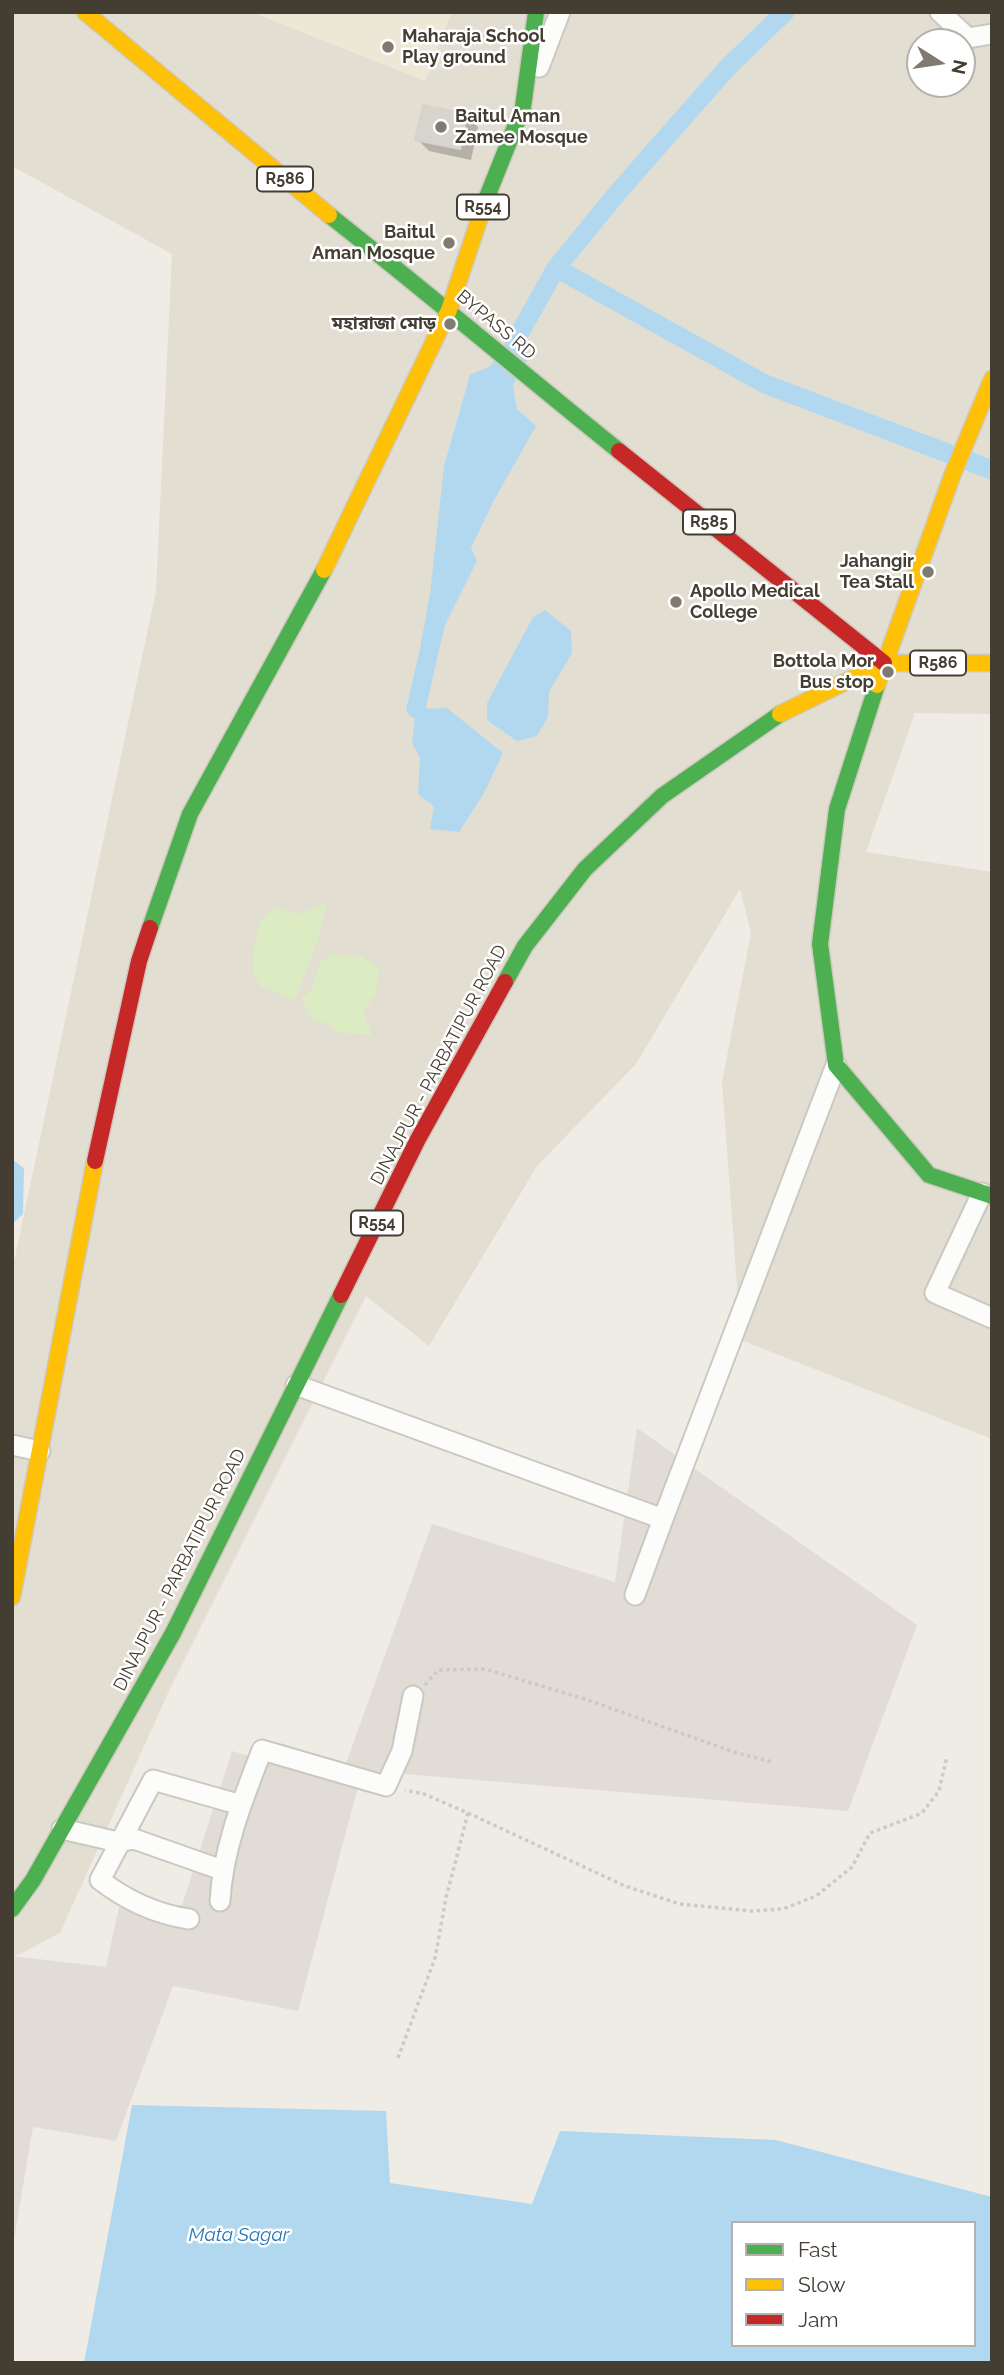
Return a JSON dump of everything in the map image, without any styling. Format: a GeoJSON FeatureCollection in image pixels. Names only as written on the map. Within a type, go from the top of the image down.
{"type":"FeatureCollection","features":[{"type":"Feature","properties":{"kind":"main road","name":"BYPASS RD"},"geometry":{"type":"LineString","coordinates":[[85,12],[533,382],[884,663]]}},
{"type":"Feature","properties":{"kind":"main road","name":"R554"},"geometry":{"type":"LineString","coordinates":[[12,1597],[90,1185],[139,961],[190,814],[314,591],[449,310],[482,210],[523,107],[536,12]]}},
{"type":"Feature","properties":{"kind":"main road"},"geometry":{"type":"LineString","coordinates":[[987,1194],[929,1175],[836,1065],[820,944],[836,809],[884,663],[972,423],[992,379]]}},
{"type":"Feature","properties":{"kind":"main road","name":"R586"},"geometry":{"type":"LineString","coordinates":[[884,663],[992,663]]}},
{"type":"Feature","properties":{"kind":"main road","name":"DINAJPUR - PARBATIPUR ROAD"},"geometry":{"type":"LineString","coordinates":[[12,1909],[33,1880],[173,1633],[417,1141],[525,946],[585,869],[662,796],[786,710],[884,663]]}},
{"type":"Feature","properties":{"kind":"street"},"geometry":{"type":"LineString","coordinates":[[523,107],[560,12]]}},
{"type":"Feature","properties":{"kind":"street"},"geometry":{"type":"LineString","coordinates":[[940,12],[968,38],[992,34]]}},
{"type":"Feature","properties":{"kind":"street"},"geometry":{"type":"LineString","coordinates":[[635,1595],[836,1065]]}},
{"type":"Feature","properties":{"kind":"street"},"geometry":{"type":"LineString","coordinates":[[987,1194],[936,1293],[992,1318]]}},
{"type":"Feature","properties":{"kind":"street"},"geometry":{"type":"LineString","coordinates":[[296,1385],[663,1518]]}},
{"type":"Feature","properties":{"kind":"street"},"geometry":{"type":"LineString","coordinates":[[12,1445],[40,1451]]}},
{"type":"Feature","properties":{"kind":"street"},"geometry":{"type":"LineString","coordinates":[[220,1901],[222,1870],[241,1805],[262,1750],[386,1786],[402,1751],[413,1696]]}},
{"type":"Feature","properties":{"kind":"street"},"geometry":{"type":"LineString","coordinates":[[188,1919],[166,1916],[120,1896],[100,1880],[153,1780],[241,1805]]}},
{"type":"Feature","properties":{"kind":"street"},"geometry":{"type":"LineString","coordinates":[[62,1829],[118,1842],[134,1839],[222,1870]]}},
{"type":"Feature","properties":{"kind":"path"},"geometry":{"type":"LineString","coordinates":[[413,1696],[438,1670],[485,1669],[585,1699],[734,1752],[772,1762]]}},
{"type":"Feature","properties":{"kind":"path"},"geometry":{"type":"LineString","coordinates":[[386,1786],[424,1794],[625,1886],[680,1904],[751,1910],[783,1909],[816,1896],[852,1867],[870,1833],[922,1813],[939,1791],[947,1756]]}},
{"type":"Feature","properties":{"kind":"path"},"geometry":{"type":"LineString","coordinates":[[398,2058],[435,1958],[446,1898],[468,1813]]}},
{"type":"Feature","properties":{"kind":"shaded area"},"geometry":{"type":"Polygon","coordinates":[[[12,12],[992,12],[992,714],[915,713],[866,852],[992,872],[992,1439],[741,1340],[722,1082],[751,933],[740,889],[636,1064],[537,1166],[429,1346],[366,1296],[168,1693],[60,1933],[12,1956],[12,1271],[156,591],[172,254],[12,166],[12,12]]]}},
{"type":"Feature","properties":{"kind":"shaded area","name":"Maharaja School Play ground"},"geometry":{"type":"Polygon","coordinates":[[[251,12],[452,12],[425,81],[251,12]]]}},
{"type":"Feature","properties":{"kind":"shaded area"},"geometry":{"type":"Polygon","coordinates":[[[637,1428],[917,1625],[848,1811],[344,1769],[432,1524],[615,1582],[637,1428]]]}},
{"type":"Feature","properties":{"kind":"shaded area"},"geometry":{"type":"Polygon","coordinates":[[[232,1751],[358,1787],[298,2011],[173,1986],[116,2141],[33,2127],[12,2251],[12,1956],[106,1967],[119,1907],[182,1905],[232,1751]]]}},
{"type":"Feature","properties":{"kind":"green space"},"geometry":{"type":"Polygon","coordinates":[[[327,903],[317,941],[295,1000],[260,986],[253,972],[254,946],[261,920],[275,908],[298,914],[327,903]]]}},
{"type":"Feature","properties":{"kind":"green space"},"geometry":{"type":"Polygon","coordinates":[[[333,954],[362,957],[379,968],[376,993],[363,1013],[372,1035],[336,1032],[332,1025],[311,1019],[302,999],[311,991],[320,963],[333,954]]]}},
{"type":"Feature","properties":{"kind":"water"},"geometry":{"type":"Polygon","coordinates":[[[525,322],[528,359],[513,385],[517,409],[536,426],[493,502],[471,548],[477,561],[446,623],[436,654],[421,643],[430,594],[444,466],[470,375],[490,366],[525,322]]]}},
{"type":"Feature","properties":{"kind":"water"},"geometry":{"type":"Polygon","coordinates":[[[545,610],[571,631],[572,653],[549,692],[548,717],[537,736],[517,741],[487,720],[487,703],[533,617],[545,610]]]}},
{"type":"Feature","properties":{"kind":"water"},"geometry":{"type":"Polygon","coordinates":[[[447,708],[503,753],[484,793],[459,832],[430,829],[434,806],[418,794],[420,758],[412,743],[416,709],[447,708]]]}},
{"type":"Feature","properties":{"kind":"water"},"geometry":{"type":"Polygon","coordinates":[[[12,1159],[24,1168],[23,1214],[12,1224],[12,1159]]]}},
{"type":"Feature","properties":{"kind":"water","name":"Mata Sagar"},"geometry":{"type":"Polygon","coordinates":[[[132,2105],[386,2111],[390,2183],[532,2204],[560,2131],[776,2140],[992,2197],[992,2363],[84,2363],[132,2105]]]}},
{"type":"Feature","properties":{"kind":"building","name":"Baitul Aman Zamee Mosque"},"geometry":{"type":"Polygon","coordinates":[[[423,105],[467,114],[460,149],[415,140],[423,105]]]}},
{"type":"Feature","properties":{"kind":"waterway"},"geometry":{"type":"LineString","coordinates":[[514,343],[556,268],[619,191],[728,67],[785,12]]}},
{"type":"Feature","properties":{"kind":"waterway"},"geometry":{"type":"LineString","coordinates":[[556,268],[765,384],[992,470]]}},
{"type":"Feature","properties":{"kind":"waterway"},"geometry":{"type":"LineString","coordinates":[[416,709],[435,625]]}},
{"type":"Feature","properties":{"kind":"traffic: fast"},"geometry":{"type":"LineString","coordinates":[[485,202],[523,107],[536,12]]}},
{"type":"Feature","properties":{"kind":"traffic: fast"},"geometry":{"type":"LineString","coordinates":[[329,215],[619,451]]}},
{"type":"Feature","properties":{"kind":"traffic: fast"},"geometry":{"type":"LineString","coordinates":[[150,928],[190,814],[324,570]]}},
{"type":"Feature","properties":{"kind":"traffic: fast"},"geometry":{"type":"LineString","coordinates":[[877,685],[837,809],[820,944],[836,1065],[929,1175],[992,1196]]}},
{"type":"Feature","properties":{"kind":"traffic: fast"},"geometry":{"type":"LineString","coordinates":[[505,982],[525,946],[585,869],[662,796],[780,714]]}},
{"type":"Feature","properties":{"kind":"traffic: fast"},"geometry":{"type":"LineString","coordinates":[[12,1909],[33,1880],[173,1633],[341,1295]]}},
{"type":"Feature","properties":{"kind":"traffic: slow"},"geometry":{"type":"LineString","coordinates":[[85,12],[329,215]]}},
{"type":"Feature","properties":{"kind":"traffic: slow"},"geometry":{"type":"LineString","coordinates":[[324,570],[449,310],[485,202]]}},
{"type":"Feature","properties":{"kind":"traffic: slow"},"geometry":{"type":"LineString","coordinates":[[877,685],[952,476],[992,379]]}},
{"type":"Feature","properties":{"kind":"traffic: slow"},"geometry":{"type":"LineString","coordinates":[[780,714],[884,663],[992,663]]}},
{"type":"Feature","properties":{"kind":"traffic: slow"},"geometry":{"type":"LineString","coordinates":[[12,1597],[95,1161]]}},
{"type":"Feature","properties":{"kind":"traffic: jam"},"geometry":{"type":"LineString","coordinates":[[619,451],[884,663]]}},
{"type":"Feature","properties":{"kind":"traffic: jam"},"geometry":{"type":"LineString","coordinates":[[95,1161],[139,961],[150,928]]}},
{"type":"Feature","properties":{"kind":"traffic: jam"},"geometry":{"type":"LineString","coordinates":[[341,1295],[417,1141],[505,982]]}},
{"type":"Feature","properties":{"kind":"place","name":"Maharaja School Play ground"},"geometry":{"type":"Point","coordinates":[388,47]}},
{"type":"Feature","properties":{"kind":"place","name":"Baitul Aman Zamee Mosque"},"geometry":{"type":"Point","coordinates":[441,127]}},
{"type":"Feature","properties":{"kind":"place","name":"Baitul Aman Mosque"},"geometry":{"type":"Point","coordinates":[449,243]}},
{"type":"Feature","properties":{"kind":"place","name":"মহারাজা মোড়"},"geometry":{"type":"Point","coordinates":[450,324]}},
{"type":"Feature","properties":{"kind":"place","name":"Jahangir Tea Stall"},"geometry":{"type":"Point","coordinates":[928,572]}},
{"type":"Feature","properties":{"kind":"place","name":"Apollo Medical College"},"geometry":{"type":"Point","coordinates":[676,602]}},
{"type":"Feature","properties":{"kind":"place","name":"Bottola Mor Bus stop"},"geometry":{"type":"Point","coordinates":[888,672]}}]}
